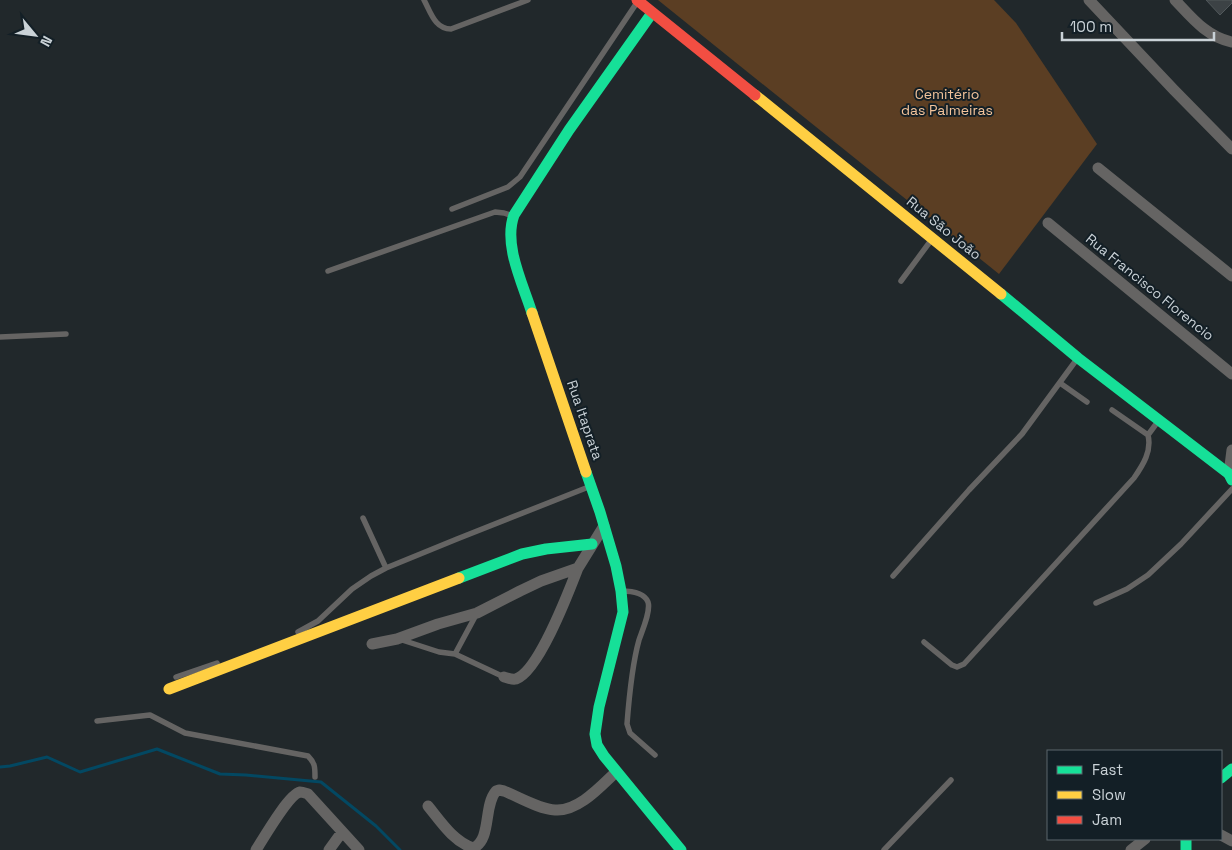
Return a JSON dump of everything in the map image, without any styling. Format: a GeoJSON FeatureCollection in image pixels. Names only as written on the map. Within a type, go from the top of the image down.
{"type":"FeatureCollection","features":[{"type":"Feature","properties":{"kind":"street","name":"Rua São João"},"geometry":{"type":"LineString","coordinates":[[637,0],[933,238],[1078,358],[1230,477]]}},
{"type":"Feature","properties":{"kind":"street"},"geometry":{"type":"LineString","coordinates":[[1088,0],[1232,149]]}},
{"type":"Feature","properties":{"kind":"street"},"geometry":{"type":"LineString","coordinates":[[1175,0],[1205,30],[1221,39],[1232,42]]}},
{"type":"Feature","properties":{"kind":"street","name":"Rua Itaprata"},"geometry":{"type":"LineString","coordinates":[[652,13],[568,130],[513,216],[510,231],[513,256],[604,526],[616,566],[621,592],[622,612],[595,734],[598,745],[616,772],[681,850]]}},
{"type":"Feature","properties":{"kind":"street"},"geometry":{"type":"LineString","coordinates":[[1098,168],[1232,276]]}},
{"type":"Feature","properties":{"kind":"street","name":"Rua Francisco Florencio"},"geometry":{"type":"LineString","coordinates":[[1048,223],[1232,374]]}},
{"type":"Feature","properties":{"kind":"street"},"geometry":{"type":"LineString","coordinates":[[1230,477],[1232,450]]}},
{"type":"Feature","properties":{"kind":"street"},"geometry":{"type":"LineString","coordinates":[[504,677],[516,679],[536,658],[558,618],[578,568],[604,526]]}},
{"type":"Feature","properties":{"kind":"street"},"geometry":{"type":"LineString","coordinates":[[169,689],[522,554],[546,549],[592,544]]}},
{"type":"Feature","properties":{"kind":"street"},"geometry":{"type":"LineString","coordinates":[[372,644],[397,639],[476,613],[541,581],[578,568]]}},
{"type":"Feature","properties":{"kind":"street"},"geometry":{"type":"LineString","coordinates":[[1222,777],[1232,769]]}},
{"type":"Feature","properties":{"kind":"street"},"geometry":{"type":"LineString","coordinates":[[428,806],[450,834],[466,846],[473,848],[479,846],[483,839],[490,800],[496,791],[504,791],[542,807],[556,810],[567,809],[598,790],[616,772]]}},
{"type":"Feature","properties":{"kind":"street"},"geometry":{"type":"LineString","coordinates":[[256,850],[285,806],[299,792],[308,794],[359,850]]}},
{"type":"Feature","properties":{"kind":"street"},"geometry":{"type":"LineString","coordinates":[[329,850],[342,832]]}},
{"type":"Feature","properties":{"kind":"street"},"geometry":{"type":"LineString","coordinates":[[1131,850],[1144,840]]}},
{"type":"Feature","properties":{"kind":"lane"},"geometry":{"type":"LineString","coordinates":[[424,0],[438,25],[444,29],[451,29],[528,0]]}},
{"type":"Feature","properties":{"kind":"lane"},"geometry":{"type":"LineString","coordinates":[[452,209],[508,187],[520,177],[637,0]]}},
{"type":"Feature","properties":{"kind":"lane"},"geometry":{"type":"LineString","coordinates":[[328,271],[495,212],[513,216]]}},
{"type":"Feature","properties":{"kind":"lane"},"geometry":{"type":"LineString","coordinates":[[900,281],[933,238]]}},
{"type":"Feature","properties":{"kind":"lane"},"geometry":{"type":"LineString","coordinates":[[0,337],[66,334]]}},
{"type":"Feature","properties":{"kind":"lane"},"geometry":{"type":"LineString","coordinates":[[893,576],[1022,434],[1078,358]]}},
{"type":"Feature","properties":{"kind":"lane"},"geometry":{"type":"LineString","coordinates":[[1060,383],[1087,402]]}},
{"type":"Feature","properties":{"kind":"lane"},"geometry":{"type":"LineString","coordinates":[[924,642],[952,665],[957,667],[964,664],[1134,478],[1150,446],[1148,435],[1112,410]]}},
{"type":"Feature","properties":{"kind":"lane"},"geometry":{"type":"LineString","coordinates":[[1148,435],[1159,420]]}},
{"type":"Feature","properties":{"kind":"lane"},"geometry":{"type":"LineString","coordinates":[[296,633],[318,621],[352,589],[386,568],[591,486]]}},
{"type":"Feature","properties":{"kind":"lane"},"geometry":{"type":"LineString","coordinates":[[1096,603],[1127,589],[1148,575],[1181,544],[1232,489]]}},
{"type":"Feature","properties":{"kind":"lane"},"geometry":{"type":"LineString","coordinates":[[363,518],[386,568]]}},
{"type":"Feature","properties":{"kind":"lane"},"geometry":{"type":"LineString","coordinates":[[621,592],[632,591],[642,595],[648,602],[649,610],[636,655],[627,724],[630,733],[655,756]]}},
{"type":"Feature","properties":{"kind":"lane"},"geometry":{"type":"LineString","coordinates":[[455,654],[476,613]]}},
{"type":"Feature","properties":{"kind":"lane"},"geometry":{"type":"LineString","coordinates":[[241,655],[287,637]]}},
{"type":"Feature","properties":{"kind":"lane"},"geometry":{"type":"LineString","coordinates":[[397,639],[439,652],[455,654],[504,677]]}},
{"type":"Feature","properties":{"kind":"lane"},"geometry":{"type":"LineString","coordinates":[[176,677],[222,661]]}},
{"type":"Feature","properties":{"kind":"lane"},"geometry":{"type":"LineString","coordinates":[[97,721],[150,715],[185,733],[308,756],[315,765],[315,777]]}},
{"type":"Feature","properties":{"kind":"lane"},"geometry":{"type":"LineString","coordinates":[[884,850],[951,780]]}},
{"type":"Feature","properties":{"kind":"green space","name":"Cemitério das Palmeiras"},"geometry":{"type":"Polygon","coordinates":[[[658,0],[994,0],[1016,23],[1097,144],[999,274],[658,0]]]}},
{"type":"Feature","properties":{"kind":"building"},"geometry":{"type":"Polygon","coordinates":[[[1206,0],[1232,0],[1232,3],[1220,15],[1206,0]]]}},
{"type":"Feature","properties":{"kind":"waterway"},"geometry":{"type":"LineString","coordinates":[[0,767],[47,757],[80,772],[157,749],[220,774],[321,782],[376,826],[400,850]]}},
{"type":"Feature","properties":{"kind":"traffic: fast"},"geometry":{"type":"LineString","coordinates":[[532,313],[512,252],[511,227],[514,215],[569,130],[652,13]]}},
{"type":"Feature","properties":{"kind":"traffic: fast"},"geometry":{"type":"LineString","coordinates":[[1001,294],[1078,358],[1229,474],[1232,480]]}},
{"type":"Feature","properties":{"kind":"traffic: fast"},"geometry":{"type":"LineString","coordinates":[[586,472],[616,566],[623,612],[599,707],[595,734],[597,745],[681,850]]}},
{"type":"Feature","properties":{"kind":"traffic: fast"},"geometry":{"type":"LineString","coordinates":[[459,578],[522,554],[546,549],[592,544]]}},
{"type":"Feature","properties":{"kind":"traffic: fast"},"geometry":{"type":"LineString","coordinates":[[1222,777],[1232,769]]}},
{"type":"Feature","properties":{"kind":"traffic: fast"},"geometry":{"type":"LineString","coordinates":[[1186,840],[1186,850]]}},
{"type":"Feature","properties":{"kind":"traffic: slow"},"geometry":{"type":"LineString","coordinates":[[755,95],[1001,294]]}},
{"type":"Feature","properties":{"kind":"traffic: slow"},"geometry":{"type":"LineString","coordinates":[[532,313],[586,472]]}},
{"type":"Feature","properties":{"kind":"traffic: slow"},"geometry":{"type":"LineString","coordinates":[[169,689],[459,578]]}},
{"type":"Feature","properties":{"kind":"traffic: jam"},"geometry":{"type":"LineString","coordinates":[[637,0],[755,95]]}}]}
